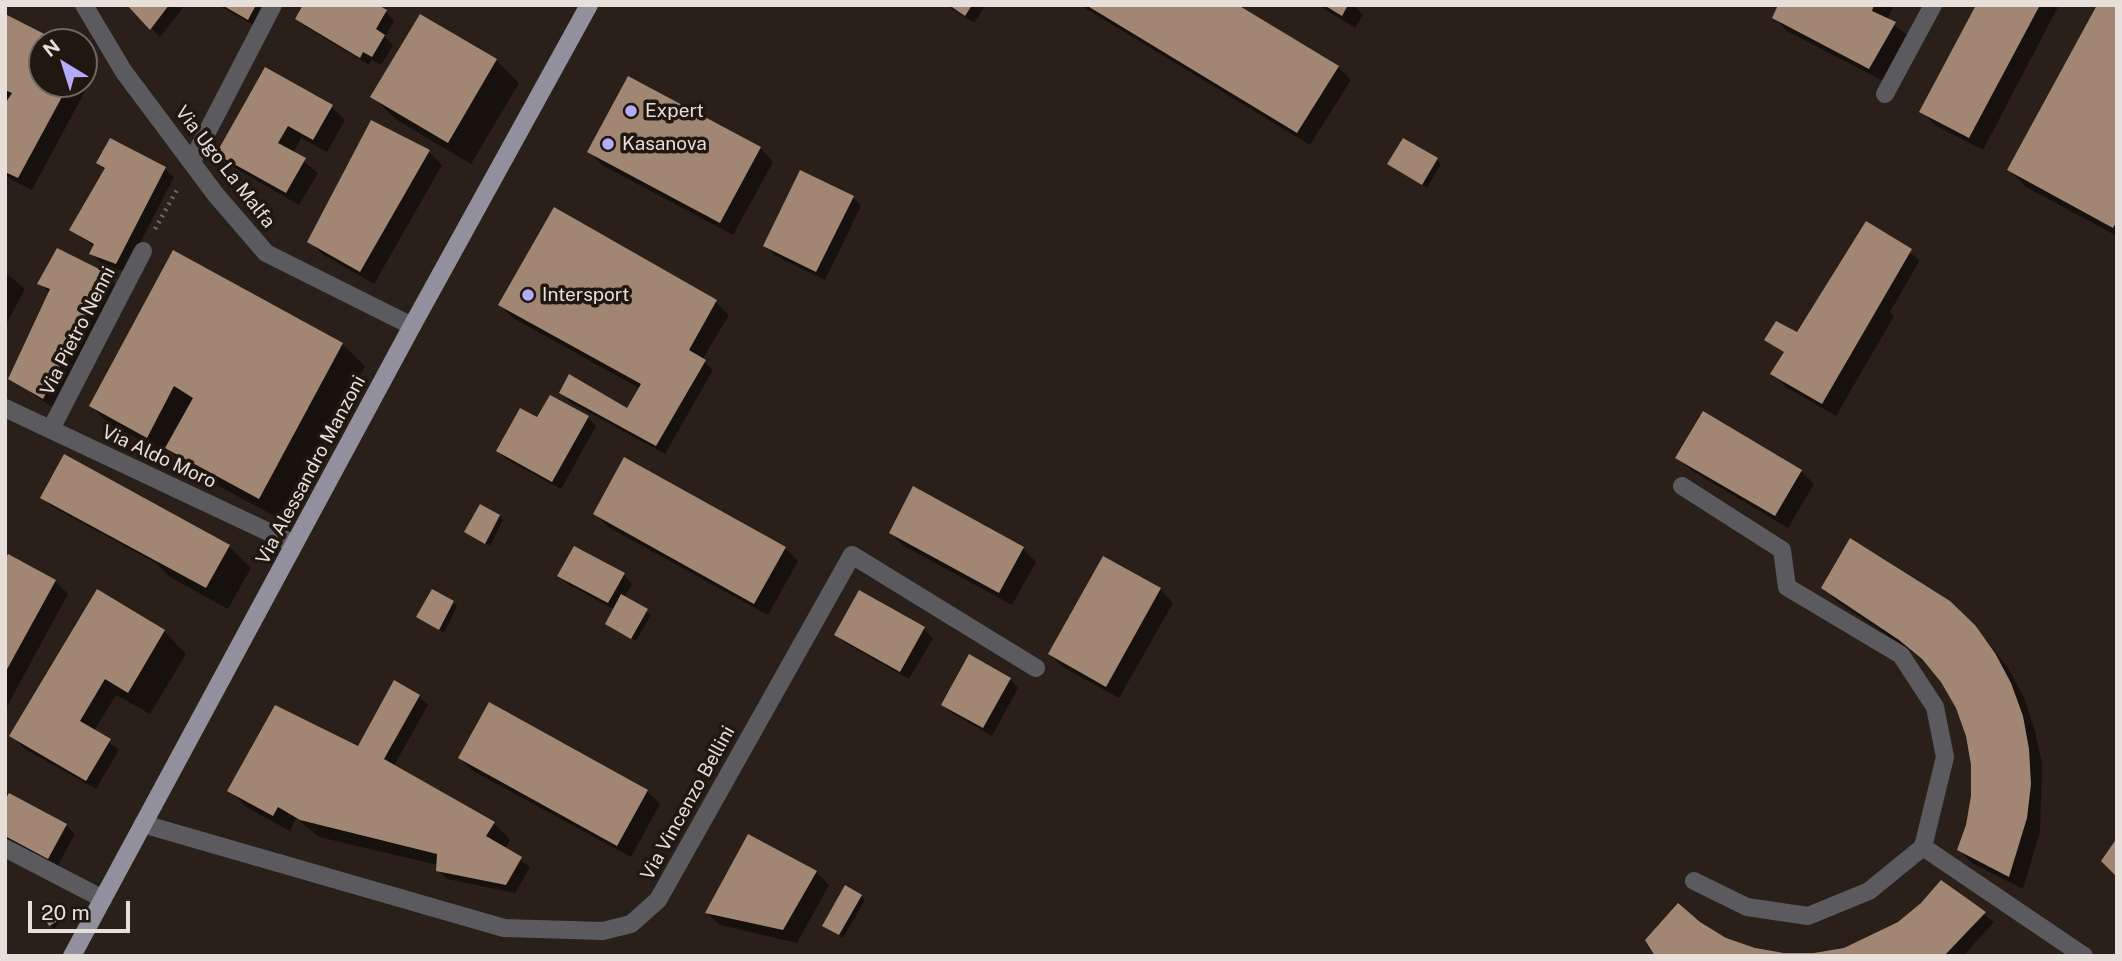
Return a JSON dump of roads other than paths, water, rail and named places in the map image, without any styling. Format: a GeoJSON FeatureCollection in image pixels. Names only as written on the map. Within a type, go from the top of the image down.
{"type":"FeatureCollection","features":[{"type":"Feature","properties":{"kind":"main road","name":"Via Alessandro Manzoni"},"geometry":{"type":"LineString","coordinates":[[72,956],[412,326],[589,5]]}},
{"type":"Feature","properties":{"kind":"street","name":"Via Ugo La Malfa"},"geometry":{"type":"LineString","coordinates":[[83,5],[124,72],[216,195],[266,253],[412,326]]}},
{"type":"Feature","properties":{"kind":"street"},"geometry":{"type":"LineString","coordinates":[[192,161],[273,5]]}},
{"type":"Feature","properties":{"kind":"street"},"geometry":{"type":"LineString","coordinates":[[1885,94],[1933,5]]}},
{"type":"Feature","properties":{"kind":"street","name":"Via Pietro Nenni"},"geometry":{"type":"LineString","coordinates":[[51,429],[143,251]]}},
{"type":"Feature","properties":{"kind":"street","name":"Via Aldo Moro"},"geometry":{"type":"LineString","coordinates":[[5,408],[294,544]]}},
{"type":"Feature","properties":{"kind":"street"},"geometry":{"type":"LineString","coordinates":[[1682,486],[1782,550],[1787,587],[1900,655],[1935,707],[1945,757],[1923,847],[1869,891],[1808,916],[1747,907],[1693,881]]}},
{"type":"Feature","properties":{"kind":"street","name":"Via Vincenzo Bellini"},"geometry":{"type":"LineString","coordinates":[[143,824],[504,928],[603,931],[631,924],[658,900],[852,555],[1036,667]]}},
{"type":"Feature","properties":{"kind":"street"},"geometry":{"type":"LineString","coordinates":[[1923,847],[2084,956]]}},
{"type":"Feature","properties":{"kind":"street"},"geometry":{"type":"LineString","coordinates":[[5,848],[103,899]]}},
{"type":"Feature","properties":{"kind":"place","name":"Expert"},"geometry":{"type":"Point","coordinates":[631,111]}},
{"type":"Feature","properties":{"kind":"place","name":"Kasanova"},"geometry":{"type":"Point","coordinates":[608,144]}},
{"type":"Feature","properties":{"kind":"place","name":"Intersport"},"geometry":{"type":"Point","coordinates":[528,295]}}]}
